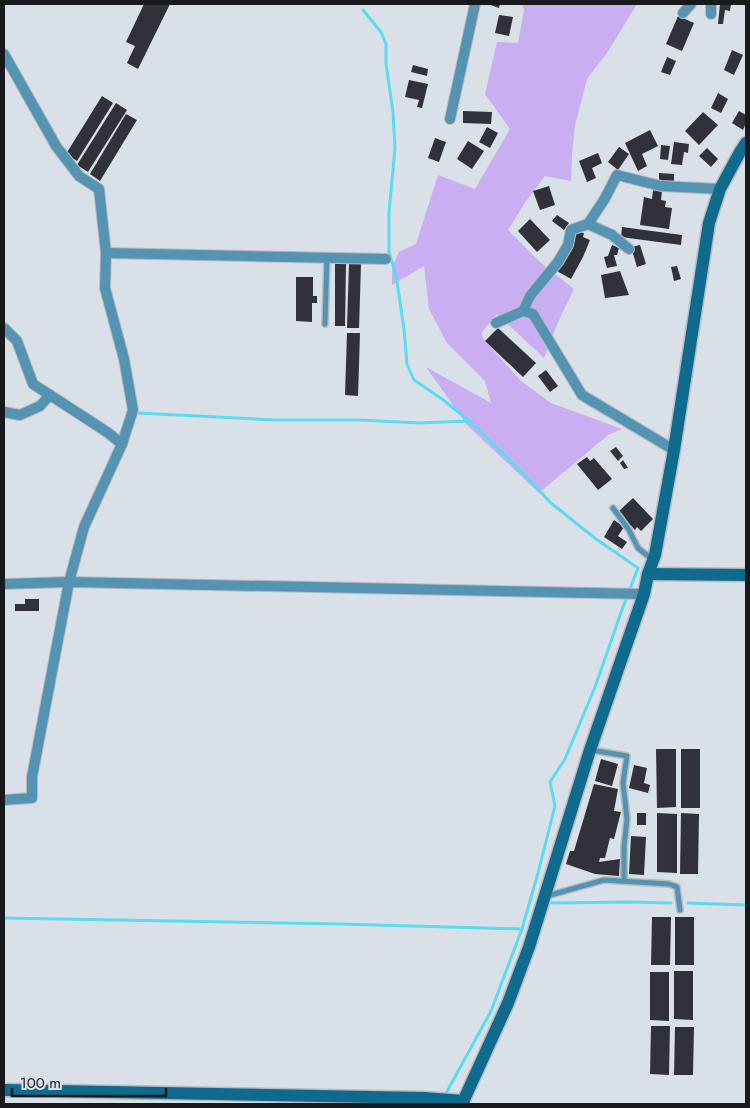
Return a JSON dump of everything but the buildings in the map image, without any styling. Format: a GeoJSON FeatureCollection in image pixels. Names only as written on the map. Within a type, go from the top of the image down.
{"type":"FeatureCollection","features":[{"type":"Feature","properties":{"kind":"street"},"geometry":{"type":"LineString","coordinates":[[450,119],[475,4]]}},
{"type":"Feature","properties":{"kind":"street"},"geometry":{"type":"LineString","coordinates":[[683,13],[691,4]]}},
{"type":"Feature","properties":{"kind":"street"},"geometry":{"type":"LineString","coordinates":[[4,54],[56,146],[78,176],[99,190],[106,253],[106,288],[124,359],[133,410],[122,444],[84,527],[69,582],[32,776],[32,798],[4,800]]}},
{"type":"Feature","properties":{"kind":"street"},"geometry":{"type":"LineString","coordinates":[[4,1090],[424,1098],[460,1101],[508,1003],[529,947],[590,750],[633,594],[648,574],[653,560],[674,450],[709,223],[720,188],[746,143]]}},
{"type":"Feature","properties":{"kind":"street"},"geometry":{"type":"LineString","coordinates":[[523,311],[530,296],[558,262],[568,245],[571,230],[588,224],[604,200],[617,175],[661,186],[720,188]]}},
{"type":"Feature","properties":{"kind":"street"},"geometry":{"type":"LineString","coordinates":[[588,224],[612,235],[629,249]]}},
{"type":"Feature","properties":{"kind":"street"},"geometry":{"type":"LineString","coordinates":[[106,253],[386,259]]}},
{"type":"Feature","properties":{"kind":"street"},"geometry":{"type":"LineString","coordinates":[[496,323],[523,311],[533,314],[582,395],[674,450]]}},
{"type":"Feature","properties":{"kind":"street"},"geometry":{"type":"LineString","coordinates":[[4,328],[17,341],[33,384],[107,432],[122,444]]}},
{"type":"Feature","properties":{"kind":"street"},"geometry":{"type":"LineString","coordinates":[[4,412],[20,416],[40,406],[50,395]]}},
{"type":"Feature","properties":{"kind":"street"},"geometry":{"type":"LineString","coordinates":[[648,574],[746,575]]}},
{"type":"Feature","properties":{"kind":"street"},"geometry":{"type":"LineString","coordinates":[[4,584],[69,582],[633,594]]}},
{"type":"Feature","properties":{"kind":"lane"},"geometry":{"type":"LineString","coordinates":[[326,258],[326,324]]}},
{"type":"Feature","properties":{"kind":"lane"},"geometry":{"type":"LineString","coordinates":[[613,508],[629,530],[638,548],[653,560]]}},
{"type":"Feature","properties":{"kind":"lane"},"geometry":{"type":"LineString","coordinates":[[590,750],[627,756],[623,783],[627,819],[624,847],[624,881]]}},
{"type":"Feature","properties":{"kind":"lane"},"geometry":{"type":"LineString","coordinates":[[544,897],[604,880],[669,884],[677,887],[680,910]]}},
{"type":"Feature","properties":{"kind":"shaded area"},"geometry":{"type":"Polygon","coordinates":[[[522,4],[637,4],[607,53],[587,79],[575,125],[571,181],[545,176],[526,201],[508,230],[541,263],[574,289],[544,358],[497,314],[481,333],[484,340],[521,381],[551,403],[622,429],[608,435],[539,493],[467,425],[426,367],[491,403],[485,381],[447,343],[429,309],[424,266],[392,285],[392,267],[399,252],[416,244],[438,175],[475,189],[510,129],[485,94],[497,42],[518,43],[524,10],[522,4]]]}},
{"type":"Feature","properties":{"kind":"waterway"},"geometry":{"type":"LineString","coordinates":[[363,10],[381,32],[386,44],[386,64],[393,112],[395,148],[389,213],[389,252],[396,275],[407,364],[414,380],[467,419],[551,503],[596,539],[638,568],[595,687],[565,759],[550,782],[555,806],[522,929],[491,1011],[444,1097]]}},
{"type":"Feature","properties":{"kind":"waterway"},"geometry":{"type":"LineString","coordinates":[[138,413],[273,420],[360,420],[419,423],[469,421]]}},
{"type":"Feature","properties":{"kind":"waterway"},"geometry":{"type":"LineString","coordinates":[[552,903],[671,903]]}},
{"type":"Feature","properties":{"kind":"waterway"},"geometry":{"type":"LineString","coordinates":[[688,903],[746,905]]}},
{"type":"Feature","properties":{"kind":"waterway"},"geometry":{"type":"LineString","coordinates":[[4,918],[522,929]]}}]}
